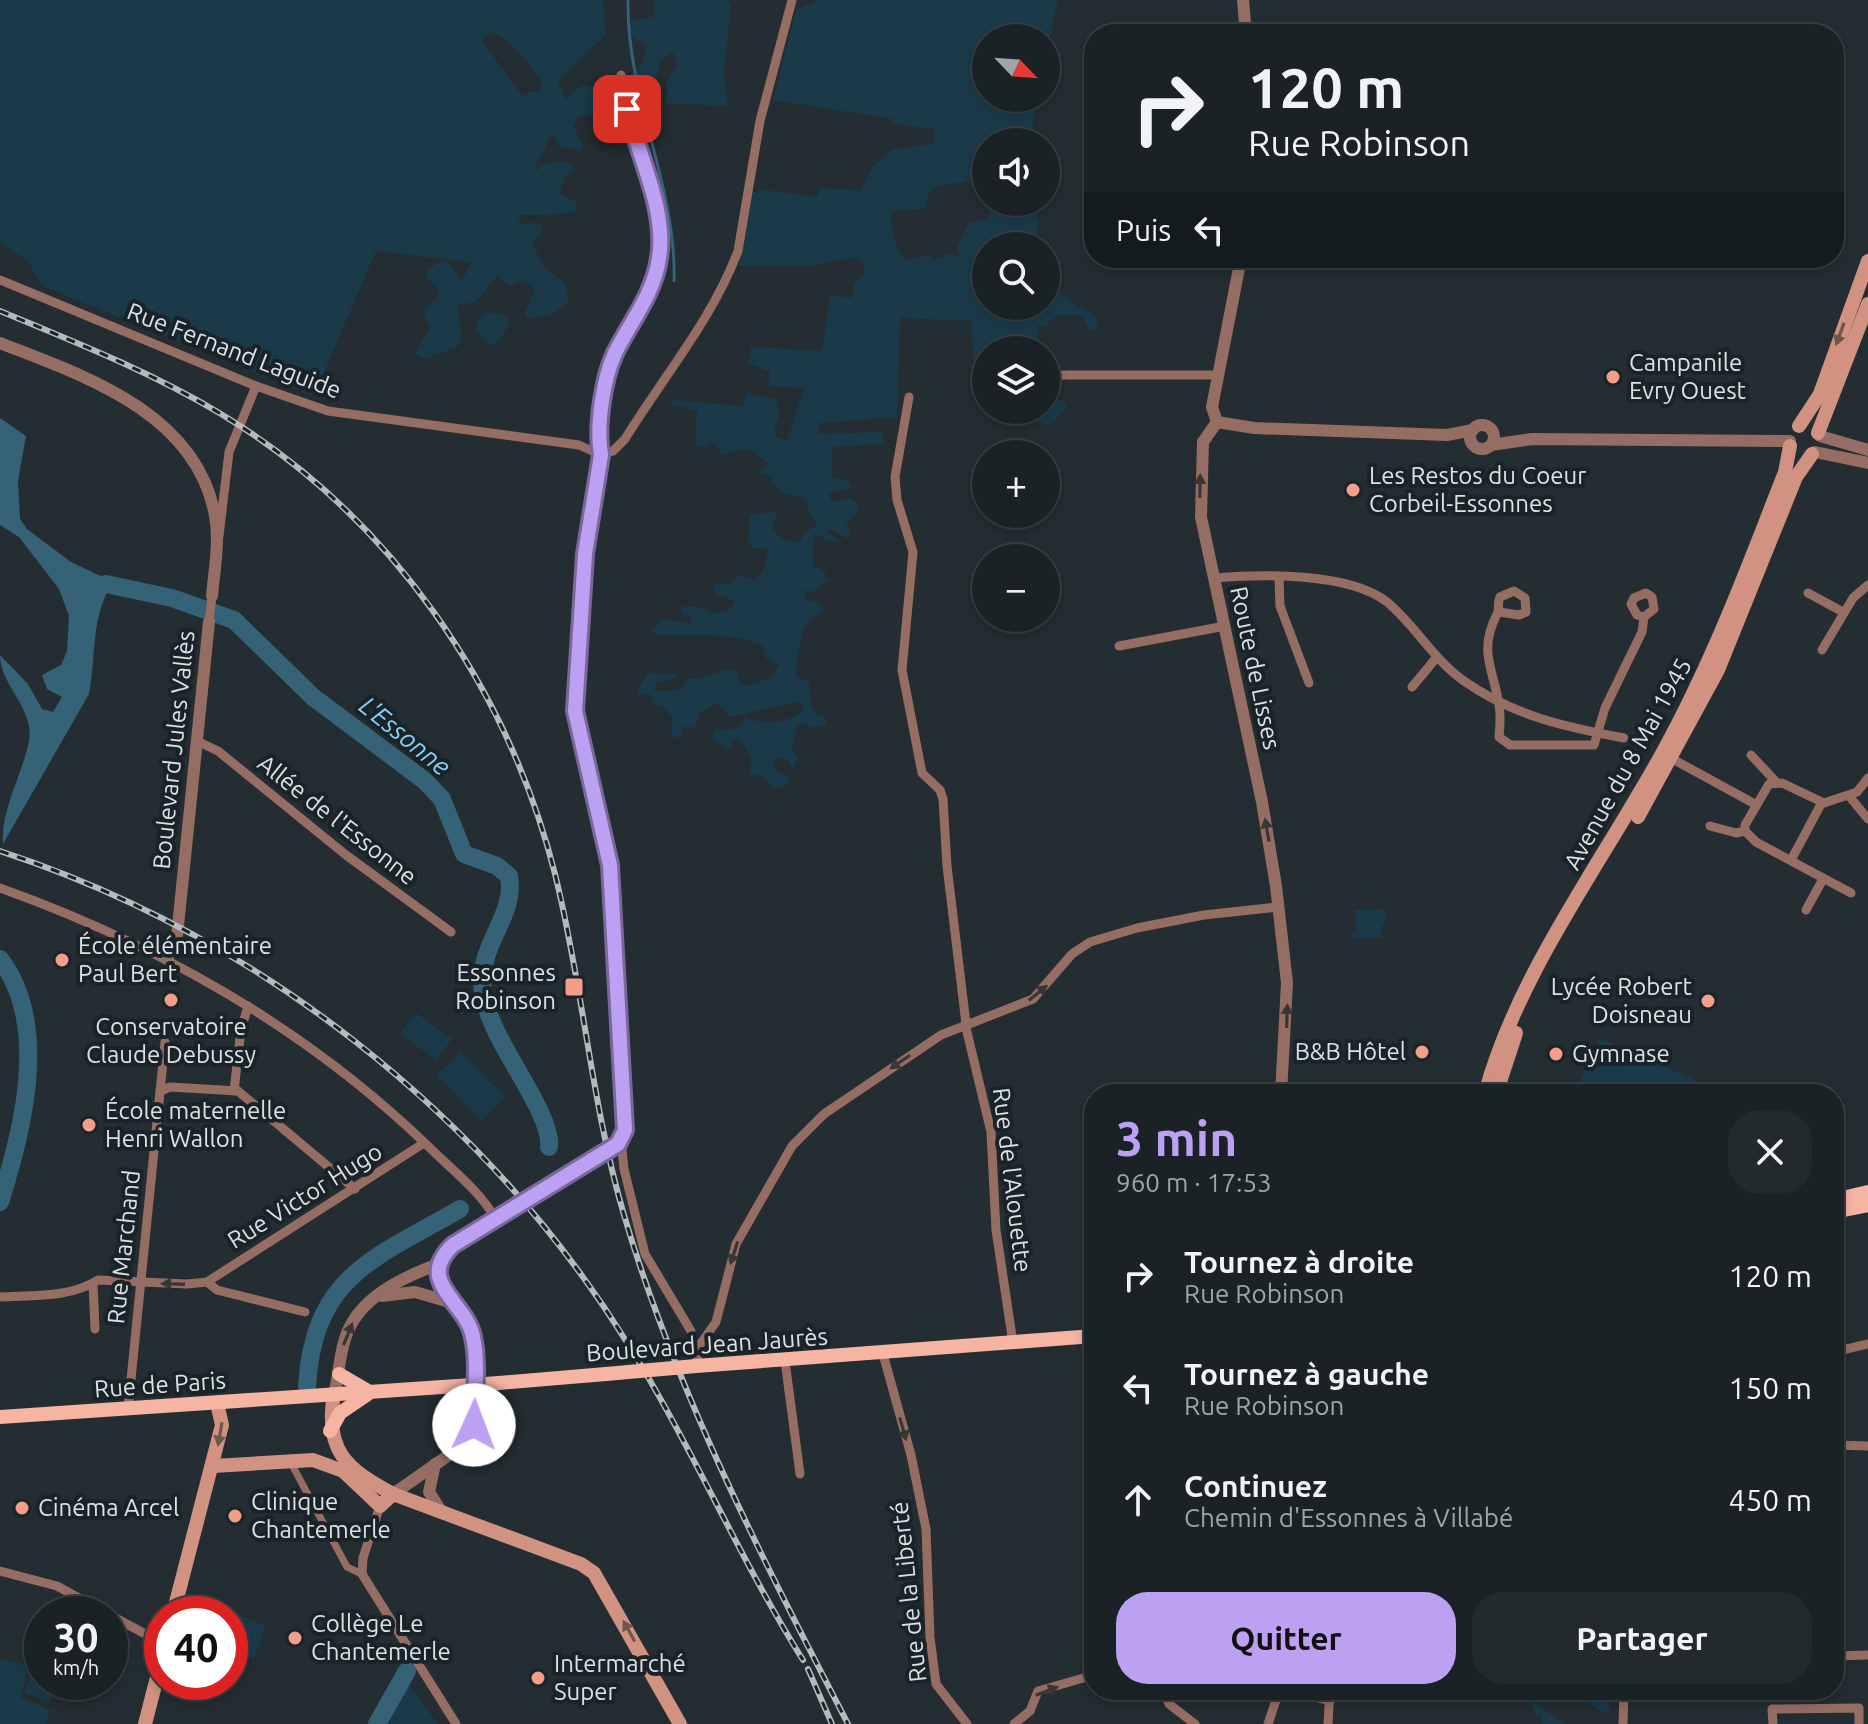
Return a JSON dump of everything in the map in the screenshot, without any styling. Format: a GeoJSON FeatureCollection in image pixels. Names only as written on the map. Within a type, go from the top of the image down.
{"type":"FeatureCollection","features":[{"type":"Feature","properties":{"kind":"main road","name":"Avenue du 8 Mai 1945"},"geometry":{"type":"LineString","coordinates":[[1499,1084],[1509,1050],[1536,991],[1667,756],[1723,630],[1785,472],[1790,444],[1820,394],[1868,261]]}},
{"type":"Feature","properties":{"kind":"main road"},"geometry":{"type":"LineString","coordinates":[[1851,305],[1868,270]]}},
{"type":"Feature","properties":{"kind":"main road","name":"Avenue du 8 Mai 1945"},"geometry":{"type":"LineString","coordinates":[[1489,1084],[1516,1009],[1718,670],[1796,477],[1813,453],[1868,304]]}},
{"type":"Feature","properties":{"kind":"main road"},"geometry":{"type":"LineString","coordinates":[[1799,426],[1808,426],[1819,435]]}},
{"type":"Feature","properties":{"kind":"main road"},"geometry":{"type":"LineString","coordinates":[[1790,444],[1799,455],[1813,453]]}},
{"type":"Feature","properties":{"kind":"main road"},"geometry":{"type":"LineString","coordinates":[[1844,1198],[1868,1192]]}},
{"type":"Feature","properties":{"kind":"main road"},"geometry":{"type":"LineString","coordinates":[[1844,1210],[1868,1205]]}},
{"type":"Feature","properties":{"kind":"main road","name":"Boulevard Jean Jaurès"},"geometry":{"type":"LineString","coordinates":[[328,1395],[1084,1337]]}},
{"type":"Feature","properties":{"kind":"main road"},"geometry":{"type":"LineString","coordinates":[[330,1431],[340,1413],[372,1392],[339,1374]]}},
{"type":"Feature","properties":{"kind":"main road"},"geometry":{"type":"LineString","coordinates":[[328,1395],[330,1431],[335,1448],[369,1479],[393,1494],[581,1564],[594,1573],[680,1724]]}},
{"type":"Feature","properties":{"kind":"main road","name":"Rue de Paris"},"geometry":{"type":"LineString","coordinates":[[0,1417],[328,1395]]}},
{"type":"Feature","properties":{"kind":"main road"},"geometry":{"type":"LineString","coordinates":[[178,1596],[222,1425],[217,1403]]}},
{"type":"Feature","properties":{"kind":"main road"},"geometry":{"type":"LineString","coordinates":[[313,1460],[335,1448]]}},
{"type":"Feature","properties":{"kind":"main road"},"geometry":{"type":"LineString","coordinates":[[213,1466],[313,1460],[343,1471],[380,1506],[393,1494]]}},
{"type":"Feature","properties":{"kind":"main road"},"geometry":{"type":"LineString","coordinates":[[145,1724],[151,1700]]}},
{"type":"Feature","properties":{"kind":"street"},"geometry":{"type":"LineString","coordinates":[[601,455],[613,451],[625,439],[665,374],[704,322],[732,268],[738,251],[772,66],[792,0]]}},
{"type":"Feature","properties":{"kind":"street"},"geometry":{"type":"LineString","coordinates":[[1243,0],[1245,24]]}},
{"type":"Feature","properties":{"kind":"street"},"geometry":{"type":"LineString","coordinates":[[621,75],[659,227],[660,257],[646,299],[612,361],[585,554],[575,711],[610,865],[624,1115],[621,1140],[624,1169],[645,1254],[691,1331]]}},
{"type":"Feature","properties":{"kind":"street","name":"Route de Lisses"},"geometry":{"type":"LineString","coordinates":[[1239,268],[1212,407],[1217,422],[1203,442],[1200,496],[1214,578],[1262,802],[1278,907],[1287,983],[1282,1084]]}},
{"type":"Feature","properties":{"kind":"street","name":"Rue Fernand Laguide"},"geometry":{"type":"LineString","coordinates":[[0,280],[256,386],[339,414],[579,445],[601,455]]}},
{"type":"Feature","properties":{"kind":"street"},"geometry":{"type":"LineString","coordinates":[[0,343],[122,395],[141,407],[192,462],[212,500],[225,492]]}},
{"type":"Feature","properties":{"kind":"street"},"geometry":{"type":"LineString","coordinates":[[1060,375],[1218,375]]}},
{"type":"Feature","properties":{"kind":"street","name":"Boulevard Jules Vallès"},"geometry":{"type":"LineString","coordinates":[[167,959],[177,936],[216,544],[229,452],[256,386]]}},
{"type":"Feature","properties":{"kind":"street","name":"Rue de l'Alouette"},"geometry":{"type":"LineString","coordinates":[[909,397],[895,477],[897,500],[913,552],[902,670],[922,773],[940,790],[943,799],[947,866],[967,1023],[991,1132],[996,1230],[1013,1343]]}},
{"type":"Feature","properties":{"kind":"street"},"geometry":{"type":"LineString","coordinates":[[1217,422],[1254,428],[1472,436]]}},
{"type":"Feature","properties":{"kind":"street"},"geometry":{"type":"LineString","coordinates":[[1472,436],[1481,425],[1492,431],[1532,439]]}},
{"type":"Feature","properties":{"kind":"street"},"geometry":{"type":"LineString","coordinates":[[1491,445],[1492,431]]}},
{"type":"Feature","properties":{"kind":"street"},"geometry":{"type":"LineString","coordinates":[[1819,435],[1868,450]]}},
{"type":"Feature","properties":{"kind":"street"},"geometry":{"type":"LineString","coordinates":[[1472,436],[1481,449],[1532,439],[1790,444]]}},
{"type":"Feature","properties":{"kind":"street"},"geometry":{"type":"LineString","coordinates":[[1813,453],[1868,463]]}},
{"type":"Feature","properties":{"kind":"street","name":"Boulevard Jules Vallès"},"geometry":{"type":"LineString","coordinates":[[212,500],[216,544]]}},
{"type":"Feature","properties":{"kind":"street"},"geometry":{"type":"LineString","coordinates":[[1214,578],[1255,575],[1340,583],[1373,593],[1402,617],[1437,657],[1464,681],[1499,702],[1541,721],[1624,738]]}},
{"type":"Feature","properties":{"kind":"street"},"geometry":{"type":"LineString","coordinates":[[1279,578],[1280,606],[1309,683]]}},
{"type":"Feature","properties":{"kind":"street"},"geometry":{"type":"LineString","coordinates":[[1822,650],[1843,612],[1868,585]]}},
{"type":"Feature","properties":{"kind":"street"},"geometry":{"type":"LineString","coordinates":[[1808,593],[1843,612]]}},
{"type":"Feature","properties":{"kind":"street"},"geometry":{"type":"LineString","coordinates":[[1499,612],[1493,619],[1487,642],[1492,681],[1499,702],[1499,737],[1506,743],[1589,747],[1594,745],[1605,708],[1636,646],[1644,617]]}},
{"type":"Feature","properties":{"kind":"street"},"geometry":{"type":"LineString","coordinates":[[1119,646],[1225,626]]}},
{"type":"Feature","properties":{"kind":"street"},"geometry":{"type":"LineString","coordinates":[[1412,687],[1437,657]]}},
{"type":"Feature","properties":{"kind":"street","name":"Allée de l'Essonne"},"geometry":{"type":"LineString","coordinates":[[197,741],[218,751],[346,855],[451,932]]}},
{"type":"Feature","properties":{"kind":"street"},"geometry":{"type":"LineString","coordinates":[[1751,755],[1777,783],[1821,804],[1849,796],[1861,788],[1868,778]]}},
{"type":"Feature","properties":{"kind":"street"},"geometry":{"type":"LineString","coordinates":[[1667,756],[1755,804]]}},
{"type":"Feature","properties":{"kind":"street"},"geometry":{"type":"LineString","coordinates":[[1745,831],[1755,804],[1766,787],[1777,783]]}},
{"type":"Feature","properties":{"kind":"street"},"geometry":{"type":"LineString","coordinates":[[1849,796],[1868,819]]}},
{"type":"Feature","properties":{"kind":"street"},"geometry":{"type":"LineString","coordinates":[[1791,860],[1821,804]]}},
{"type":"Feature","properties":{"kind":"street"},"geometry":{"type":"LineString","coordinates":[[1710,826],[1736,833],[1745,831]]}},
{"type":"Feature","properties":{"kind":"street"},"geometry":{"type":"LineString","coordinates":[[1745,831],[1756,842],[1851,893]]}},
{"type":"Feature","properties":{"kind":"street"},"geometry":{"type":"LineString","coordinates":[[1806,910],[1823,879]]}},
{"type":"Feature","properties":{"kind":"street"},"geometry":{"type":"LineString","coordinates":[[0,888],[102,927],[167,959],[248,1006],[343,1073],[424,1143],[469,1187],[495,1218]]}},
{"type":"Feature","properties":{"kind":"street"},"geometry":{"type":"LineString","coordinates":[[696,1366],[700,1343],[716,1322],[736,1244],[798,1139],[850,1095],[941,1035],[1033,999],[1052,981],[1072,954],[1090,942],[1137,928],[1204,915],[1278,907]]}},
{"type":"Feature","properties":{"kind":"street"},"geometry":{"type":"LineString","coordinates":[[234,1091],[241,1030],[248,1006]]}},
{"type":"Feature","properties":{"kind":"street","name":"Rue Marchand"},"geometry":{"type":"LineString","coordinates":[[128,1409],[163,1090],[165,1042]]}},
{"type":"Feature","properties":{"kind":"street"},"geometry":{"type":"LineString","coordinates":[[163,1090],[170,1087],[234,1091],[355,1189]]}},
{"type":"Feature","properties":{"kind":"street"},"geometry":{"type":"LineString","coordinates":[[328,1395],[339,1374],[346,1335],[372,1300],[398,1282],[439,1264],[453,1245],[621,1140]]}},
{"type":"Feature","properties":{"kind":"street","name":"Rue Victor Hugo"},"geometry":{"type":"LineString","coordinates":[[207,1282],[424,1143]]}},
{"type":"Feature","properties":{"kind":"street"},"geometry":{"type":"LineString","coordinates":[[393,1494],[468,1440],[474,1425],[474,1342],[469,1323],[441,1285],[439,1264]]}},
{"type":"Feature","properties":{"kind":"street"},"geometry":{"type":"LineString","coordinates":[[0,1297],[68,1293],[93,1283],[207,1282],[217,1290],[305,1312]]}},
{"type":"Feature","properties":{"kind":"street"},"geometry":{"type":"LineString","coordinates":[[93,1283],[95,1329]]}},
{"type":"Feature","properties":{"kind":"street"},"geometry":{"type":"LineString","coordinates":[[372,1300],[415,1292],[453,1303]]}},
{"type":"Feature","properties":{"kind":"street"},"geometry":{"type":"LineString","coordinates":[[1844,1350],[1868,1344]]}},
{"type":"Feature","properties":{"kind":"street","name":"Rue de la Liberté"},"geometry":{"type":"LineString","coordinates":[[883,1354],[911,1455],[926,1529],[930,1637],[936,1684],[967,1724]]}},
{"type":"Feature","properties":{"kind":"street"},"geometry":{"type":"LineString","coordinates":[[785,1361],[800,1474]]}},
{"type":"Feature","properties":{"kind":"street"},"geometry":{"type":"LineString","coordinates":[[1844,1445],[1868,1446]]}},
{"type":"Feature","properties":{"kind":"street"},"geometry":{"type":"LineString","coordinates":[[290,1461],[347,1567],[352,1573],[362,1574]]}},
{"type":"Feature","properties":{"kind":"street"},"geometry":{"type":"LineString","coordinates":[[435,1464],[429,1492],[441,1511]]}},
{"type":"Feature","properties":{"kind":"street"},"geometry":{"type":"LineString","coordinates":[[380,1506],[363,1558],[362,1574],[456,1724]]}},
{"type":"Feature","properties":{"kind":"street"},"geometry":{"type":"LineString","coordinates":[[0,1571],[57,1586],[76,1596]]}},
{"type":"Feature","properties":{"kind":"street"},"geometry":{"type":"LineString","coordinates":[[1844,1656],[1868,1655]]}},
{"type":"Feature","properties":{"kind":"street"},"geometry":{"type":"LineString","coordinates":[[1014,1724],[1030,1711],[1038,1691],[1084,1678]]}},
{"type":"Feature","properties":{"kind":"street"},"geometry":{"type":"LineString","coordinates":[[1167,1700],[1195,1724]]}},
{"type":"Feature","properties":{"kind":"street"},"geometry":{"type":"LineString","coordinates":[[1268,1724],[1276,1700]]}},
{"type":"Feature","properties":{"kind":"street"},"geometry":{"type":"LineString","coordinates":[[1326,1700],[1330,1701],[1328,1724]]}},
{"type":"Feature","properties":{"kind":"street"},"geometry":{"type":"LineString","coordinates":[[1623,1724],[1624,1700]]}},
{"type":"Feature","properties":{"kind":"street"},"geometry":{"type":"LineString","coordinates":[[1773,1724],[1772,1709],[1844,1708],[1859,1708],[1859,1724]]}},
{"type":"Feature","properties":{"kind":"shaded area"},"geometry":{"type":"Polygon","coordinates":[[[0,0],[603,0],[606,34],[558,81],[566,99],[583,85],[594,87],[608,107],[603,113],[578,117],[573,126],[583,147],[579,150],[560,147],[553,133],[534,169],[537,171],[540,165],[564,161],[574,167],[573,173],[566,175],[559,193],[576,202],[576,210],[518,215],[521,225],[537,222],[544,229],[532,244],[546,269],[565,283],[569,301],[550,314],[528,318],[525,313],[535,288],[523,280],[510,286],[497,276],[476,302],[457,305],[462,339],[457,347],[425,359],[415,354],[430,327],[424,315],[425,308],[436,300],[439,288],[425,278],[426,274],[436,264],[447,261],[462,281],[471,262],[376,251],[314,396],[42,286],[28,261],[0,243],[0,0]],[[489,32],[482,40],[523,98],[528,92],[539,92],[542,82],[520,52],[489,32]]]}},
{"type":"Feature","properties":{"kind":"shaded area"},"geometry":{"type":"Polygon","coordinates":[[[655,0],[728,0],[731,7],[724,69],[728,106],[667,103],[667,82],[677,64],[673,52],[661,59],[657,76],[640,83],[629,76],[642,63],[647,45],[630,36],[630,21],[653,17],[655,0]]]}},
{"type":"Feature","properties":{"kind":"shaded area"},"geometry":{"type":"Polygon","coordinates":[[[818,0],[1058,0],[1053,24],[972,24],[972,112],[1035,112],[1032,128],[972,128],[972,181],[932,187],[924,209],[899,210],[890,214],[896,246],[904,260],[930,255],[934,260],[949,254],[960,257],[957,246],[969,223],[989,219],[990,216],[1037,216],[1038,232],[972,232],[972,320],[1052,320],[1045,326],[1037,326],[1039,336],[972,336],[971,321],[900,318],[897,417],[819,423],[818,434],[882,432],[884,444],[832,447],[832,476],[849,481],[853,487],[829,493],[831,502],[851,498],[858,504],[856,515],[846,523],[851,532],[848,539],[831,529],[828,531],[838,541],[826,541],[819,535],[814,539],[813,566],[824,571],[830,582],[821,583],[813,592],[804,590],[806,602],[817,601],[825,610],[804,629],[796,677],[809,682],[811,704],[817,715],[826,718],[826,724],[812,728],[805,723],[797,725],[792,750],[798,757],[793,769],[788,759],[777,758],[773,762],[776,771],[788,776],[789,782],[781,788],[772,787],[764,776],[748,774],[752,761],[743,743],[733,737],[731,748],[727,749],[712,739],[714,731],[737,729],[745,718],[768,722],[791,718],[804,709],[799,701],[735,716],[729,716],[716,703],[700,713],[695,728],[683,726],[682,736],[677,738],[671,735],[672,716],[662,706],[653,704],[652,696],[636,693],[647,673],[674,674],[677,677],[656,684],[654,691],[681,690],[688,679],[730,669],[735,669],[740,682],[748,686],[772,677],[779,665],[766,659],[763,646],[751,641],[712,635],[657,635],[652,630],[664,619],[691,624],[691,617],[682,614],[681,607],[700,607],[716,614],[731,608],[735,601],[715,594],[713,585],[729,584],[741,575],[755,580],[758,577],[766,562],[767,549],[752,548],[748,542],[750,515],[777,511],[772,529],[784,540],[800,542],[803,534],[818,524],[809,512],[807,500],[785,493],[771,484],[772,477],[759,472],[768,463],[757,454],[744,449],[723,455],[713,443],[706,447],[695,445],[697,411],[670,404],[674,400],[742,406],[747,393],[775,399],[780,412],[774,429],[776,437],[787,441],[804,388],[768,386],[770,372],[749,363],[751,347],[822,351],[830,296],[852,298],[854,283],[864,275],[864,264],[853,258],[807,266],[739,266],[753,192],[764,190],[817,197],[820,188],[861,190],[873,166],[892,150],[935,143],[933,129],[893,124],[893,119],[773,100],[796,10],[818,0]]]}},
{"type":"Feature","properties":{"kind":"shaded area"},"geometry":{"type":"Polygon","coordinates":[[[1060,291],[1073,304],[1095,315],[1098,323],[1095,330],[1089,329],[1081,315],[1060,315],[1060,291]]]}},
{"type":"Feature","properties":{"kind":"shaded area"},"geometry":{"type":"Polygon","coordinates":[[[487,312],[506,315],[510,323],[499,341],[490,346],[475,330],[479,319],[487,312]]]}},
{"type":"Feature","properties":{"kind":"shaded area"},"geometry":{"type":"Polygon","coordinates":[[[1060,400],[1067,406],[1060,414],[1060,400]]]}},
{"type":"Feature","properties":{"kind":"shaded area"},"geometry":{"type":"Polygon","coordinates":[[[0,418],[26,436],[18,481],[20,519],[27,529],[71,562],[128,589],[108,590],[96,629],[89,694],[3,844],[5,818],[26,753],[29,729],[22,707],[5,677],[0,655],[28,684],[42,709],[53,712],[62,697],[47,689],[42,675],[61,665],[67,651],[69,616],[59,589],[19,537],[0,525],[0,418]]]}},
{"type":"Feature","properties":{"kind":"shaded area"},"geometry":{"type":"Polygon","coordinates":[[[1384,909],[1387,920],[1381,928],[1382,938],[1353,939],[1352,934],[1356,933],[1355,910],[1384,909]]]}},
{"type":"Feature","properties":{"kind":"shaded area"},"geometry":{"type":"Polygon","coordinates":[[[416,1013],[452,1039],[436,1060],[400,1034],[416,1013]]]}},
{"type":"Feature","properties":{"kind":"shaded area"},"geometry":{"type":"Polygon","coordinates":[[[1599,1038],[1705,1084],[1578,1084],[1599,1038]]]}},
{"type":"Feature","properties":{"kind":"shaded area"},"geometry":{"type":"Polygon","coordinates":[[[461,1052],[505,1097],[481,1121],[437,1075],[461,1052]]]}},
{"type":"Feature","properties":{"kind":"shaded area"},"geometry":{"type":"Polygon","coordinates":[[[248,1619],[266,1626],[254,1659],[248,1657],[248,1619]]]}},
{"type":"Feature","properties":{"kind":"shaded area"},"geometry":{"type":"Polygon","coordinates":[[[0,1659],[24,1664],[21,1698],[50,1710],[46,1724],[0,1724],[0,1659]]]}},
{"type":"Feature","properties":{"kind":"shaded area"},"geometry":{"type":"Polygon","coordinates":[[[407,1682],[438,1724],[383,1724],[407,1682]]]}},
{"type":"Feature","properties":{"kind":"shaded area"},"geometry":{"type":"Polygon","coordinates":[[[1584,1700],[1608,1700],[1609,1713],[1605,1714],[1584,1700]]]}},
{"type":"Feature","properties":{"kind":"shaded area"},"geometry":{"type":"Polygon","coordinates":[[[1531,1701],[1566,1724],[1542,1724],[1542,1716],[1535,1715],[1531,1701]]]}},
{"type":"Feature","properties":{"kind":"waterway"},"geometry":{"type":"LineString","coordinates":[[628,0],[635,71],[668,211],[674,281]]}},
{"type":"Feature","properties":{"kind":"waterway","name":"L'Essonne"},"geometry":{"type":"LineString","coordinates":[[106,584],[172,598],[234,620],[313,697],[425,781],[442,799],[464,854],[497,866],[509,876],[507,906],[484,963],[484,998],[499,1036],[542,1116],[549,1147]]}},
{"type":"Feature","properties":{"kind":"waterway","name":"L'Essonne"},"geometry":{"type":"LineString","coordinates":[[0,959],[15,985],[24,1014],[28,1045],[23,1111],[0,1202]]}},
{"type":"Feature","properties":{"kind":"waterway","name":"L'Essonne"},"geometry":{"type":"LineString","coordinates":[[307,1386],[312,1349],[322,1319],[336,1294],[376,1258],[460,1209]]}},
{"type":"Feature","properties":{"kind":"waterway"},"geometry":{"type":"LineString","coordinates":[[377,1724],[407,1671]]}},
{"type":"Feature","properties":{"kind":"railway"},"geometry":{"type":"LineString","coordinates":[[0,311],[112,358],[167,385],[221,414],[282,455],[337,502],[388,554],[433,611],[473,672],[506,737],[534,804],[555,874],[603,1130],[624,1215],[645,1281],[695,1411],[753,1538],[848,1724]]}},
{"type":"Feature","properties":{"kind":"railway"},"geometry":{"type":"LineString","coordinates":[[0,851],[95,887],[186,931],[274,983],[357,1043],[434,1109],[506,1182],[570,1260],[628,1344],[803,1660]]}},
{"type":"Feature","properties":{"kind":"railway"},"geometry":{"type":"LineString","coordinates":[[808,1669],[832,1724]]}},
{"type":"Feature","properties":{"kind":"place","name":"Campanile Evry Ouest"},"geometry":{"type":"Point","coordinates":[1613,377]}},
{"type":"Feature","properties":{"kind":"place","name":"Les Restos du Coeur Corbeil-Essonnes"},"geometry":{"type":"Point","coordinates":[1353,490]}},
{"type":"Feature","properties":{"kind":"place","name":"École élémentaire Paul Bert"},"geometry":{"type":"Point","coordinates":[62,960]}},
{"type":"Feature","properties":{"kind":"place","name":"Essonnes Robinson"},"geometry":{"type":"Point","coordinates":[574,987]}},
{"type":"Feature","properties":{"kind":"place","name":"Conservatoire Claude Debussy"},"geometry":{"type":"Point","coordinates":[171,1000]}},
{"type":"Feature","properties":{"kind":"place","name":"Lycée Robert Doisneau"},"geometry":{"type":"Point","coordinates":[1708,1001]}},
{"type":"Feature","properties":{"kind":"place","name":"B&B Hôtel"},"geometry":{"type":"Point","coordinates":[1422,1052]}},
{"type":"Feature","properties":{"kind":"place","name":"Gymnase"},"geometry":{"type":"Point","coordinates":[1556,1054]}},
{"type":"Feature","properties":{"kind":"place","name":"École maternelle Henri Wallon"},"geometry":{"type":"Point","coordinates":[89,1125]}},
{"type":"Feature","properties":{"kind":"place","name":"Cinéma Arcel"},"geometry":{"type":"Point","coordinates":[22,1508]}},
{"type":"Feature","properties":{"kind":"place","name":"Clinique Chantemerle"},"geometry":{"type":"Point","coordinates":[235,1516]}},
{"type":"Feature","properties":{"kind":"place","name":"Collège Le Chantemerle"},"geometry":{"type":"Point","coordinates":[295,1638]}},
{"type":"Feature","properties":{"kind":"place","name":"Intermarché Super"},"geometry":{"type":"Point","coordinates":[538,1678]}},
{"type":"Feature","properties":{"kind":"route"},"geometry":{"type":"LineString","coordinates":[[474,1425],[474,1342],[469,1323],[441,1285],[438,1270],[442,1257],[453,1245],[495,1218],[618,1144],[625,1130],[610,865],[600,811],[581,747],[575,692],[585,554],[601,455],[599,442],[608,381],[614,355],[646,299],[660,257],[659,227],[627,109]]}}]}
